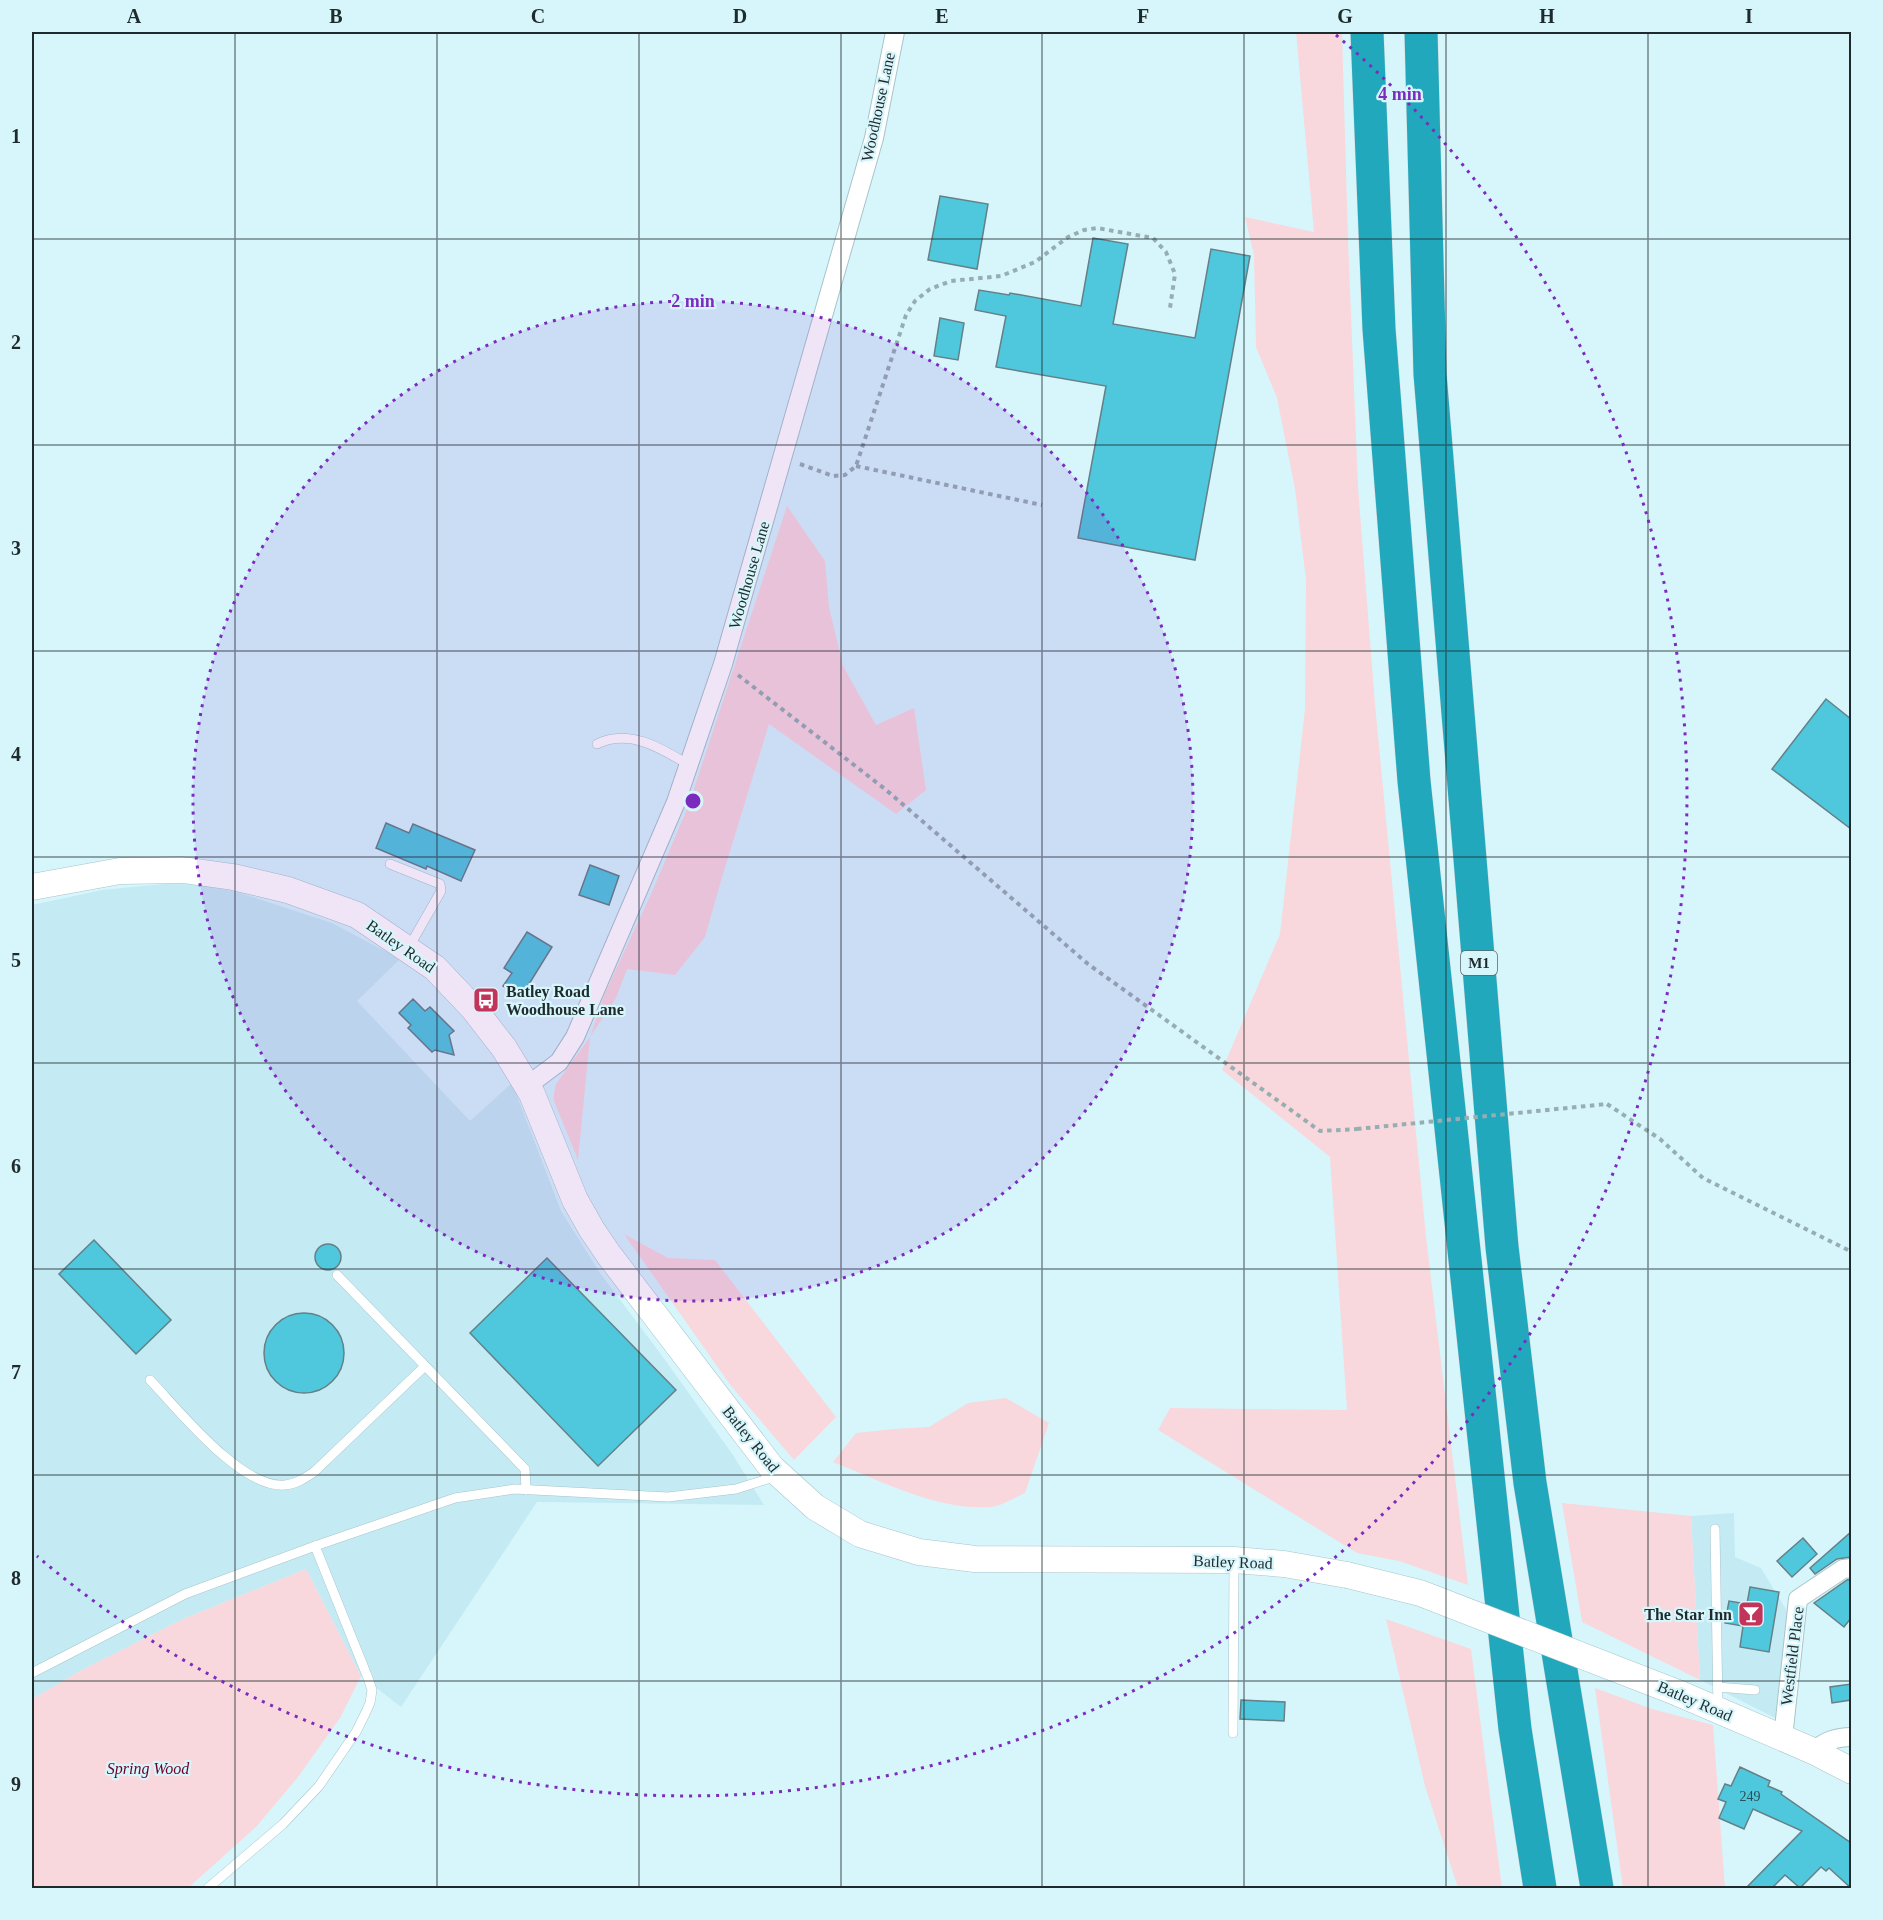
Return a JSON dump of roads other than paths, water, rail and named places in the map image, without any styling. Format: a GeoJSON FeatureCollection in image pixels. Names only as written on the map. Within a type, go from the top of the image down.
{"type":"FeatureCollection","features":[{"type":"Feature","properties":{"kind":"highway"},"geometry":{"type":"LineString","coordinates":[[1367,32],[1379,329],[1414,781],[1515,1729],[1540,1888]]}},
{"type":"Feature","properties":{"kind":"highway","name":"M1"},"geometry":{"type":"LineString","coordinates":[[1421,32],[1430,374],[1502,1247],[1530,1483],[1597,1888]]}},
{"type":"Feature","properties":{"kind":"street","name":"Woodhouse Lane"},"geometry":{"type":"LineString","coordinates":[[527,1086],[558,1062],[575,1037],[676,802],[689,765],[723,664],[874,138],[895,32]]}},
{"type":"Feature","properties":{"kind":"street","name":"Batley Road"},"geometry":{"type":"LineString","coordinates":[[32,886],[120,872],[183,870],[233,877],[288,890],[357,915],[435,968],[473,1008],[504,1048],[532,1094],[575,1200],[609,1255],[771,1467],[815,1507],[860,1534],[919,1552],[986,1560],[1234,1560],[1284,1564],[1347,1575],[1420,1593],[1678,1693],[1718,1698],[1783,1738],[1851,1771]]}},
{"type":"Feature","properties":{"kind":"street","name":"Westfield Place"},"geometry":{"type":"LineString","coordinates":[[1783,1738],[1798,1599],[1843,1569],[1851,1568]]}},
{"type":"Feature","properties":{"kind":"street"},"geometry":{"type":"LineString","coordinates":[[1813,1751],[1827,1741],[1840,1737],[1851,1737]]}},
{"type":"Feature","properties":{"kind":"lane"},"geometry":{"type":"LineString","coordinates":[[597,744],[616,738],[640,741],[660,748],[689,765]]}},
{"type":"Feature","properties":{"kind":"lane"},"geometry":{"type":"LineString","coordinates":[[390,864],[440,884],[441,891],[408,949]]}},
{"type":"Feature","properties":{"kind":"lane"},"geometry":{"type":"LineString","coordinates":[[337,1275],[525,1469],[526,1490]]}},
{"type":"Feature","properties":{"kind":"lane"},"geometry":{"type":"LineString","coordinates":[[150,1380],[223,1456],[254,1478],[268,1484],[284,1485],[300,1481],[314,1472],[425,1366]]}},
{"type":"Feature","properties":{"kind":"lane"},"geometry":{"type":"LineString","coordinates":[[32,1673],[185,1594],[455,1498],[515,1489],[668,1497],[736,1489],[780,1475]]}},
{"type":"Feature","properties":{"kind":"lane"},"geometry":{"type":"LineString","coordinates":[[1715,1529],[1718,1698],[1755,1690]]}},
{"type":"Feature","properties":{"kind":"lane"},"geometry":{"type":"LineString","coordinates":[[208,1888],[283,1824],[313,1794],[356,1732],[370,1703],[372,1690],[368,1678],[315,1546]]}},
{"type":"Feature","properties":{"kind":"lane"},"geometry":{"type":"LineString","coordinates":[[1233,1733],[1234,1560]]}},
{"type":"Feature","properties":{"kind":"place","name":"Batley Road Woodhouse Lane"},"geometry":{"type":"Point","coordinates":[486,1000]}},
{"type":"Feature","properties":{"kind":"place","name":"The Star Inn"},"geometry":{"type":"Point","coordinates":[1751,1614]}},
{"type":"Feature","properties":{"kind":"park label","name":"Spring Wood"},"geometry":{"type":"Point","coordinates":[148,1768]}}]}
